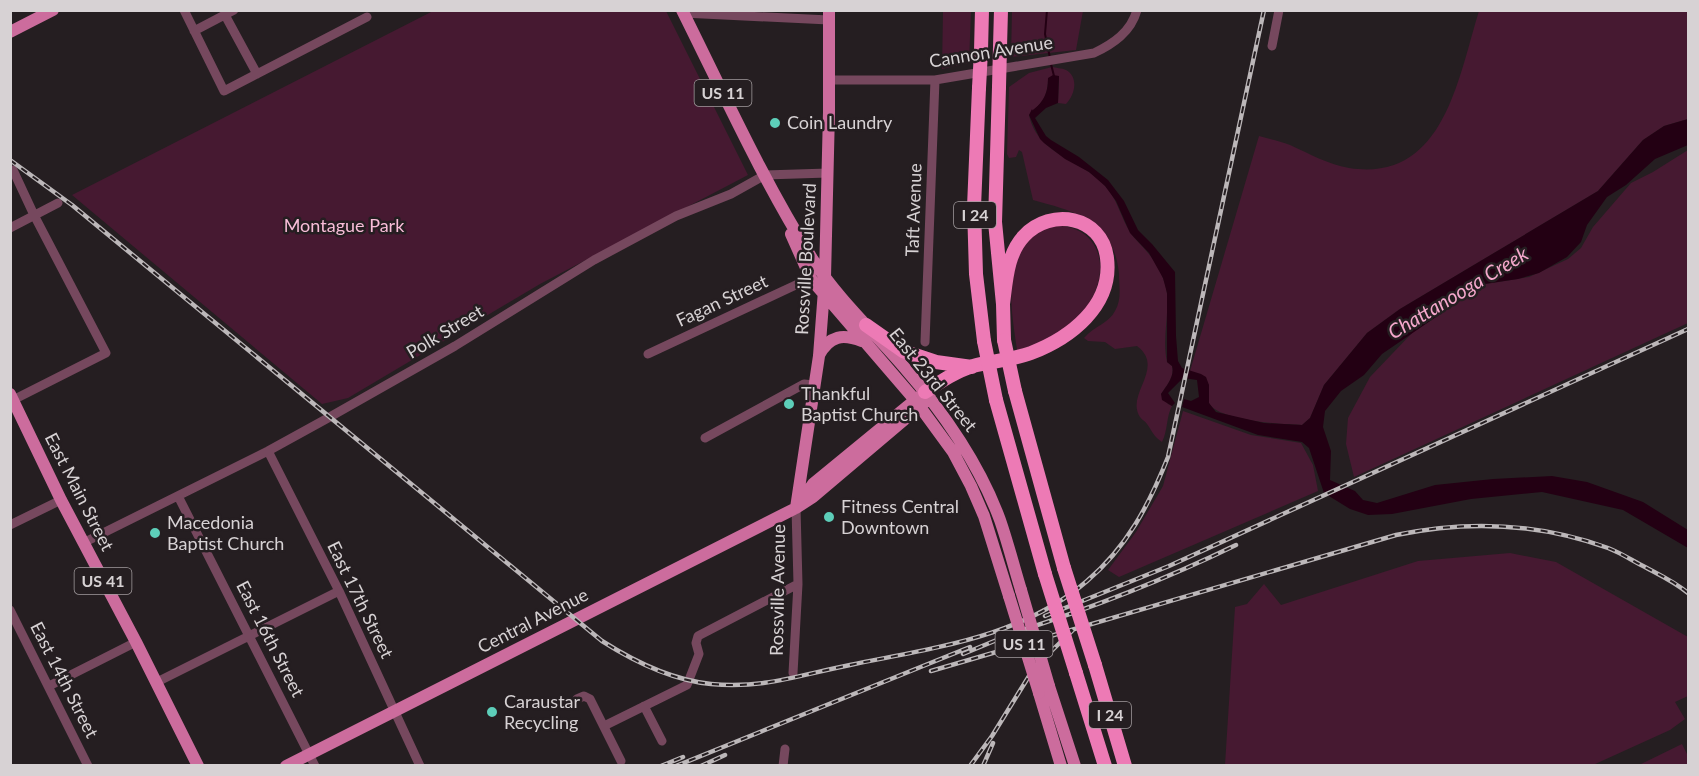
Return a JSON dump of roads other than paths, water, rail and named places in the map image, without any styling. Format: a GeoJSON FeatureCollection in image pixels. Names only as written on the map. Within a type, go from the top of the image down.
{"type":"FeatureCollection","features":[{"type":"Feature","properties":{"kind":"highway","name":"I 24"},"geometry":{"type":"LineString","coordinates":[[982,10],[974,207],[976,274],[984,340],[996,400],[1045,574],[1104,765]]}},
{"type":"Feature","properties":{"kind":"highway","name":"I 24"},"geometry":{"type":"LineString","coordinates":[[1001,10],[995,222],[1004,340],[1015,391],[1064,568],[1125,765]]}},
{"type":"Feature","properties":{"kind":"highway"},"geometry":{"type":"LineString","coordinates":[[922,399],[942,381],[972,367],[1029,354],[1064,337],[1080,325],[1092,312],[1107,278],[1104,246],[1092,230],[1078,220],[1061,218],[1046,221],[1035,227],[1024,236],[1012,254],[1006,275],[1003,304]]}},
{"type":"Feature","properties":{"kind":"highway"},"geometry":{"type":"LineString","coordinates":[[866,325],[903,351],[936,362],[972,367]]}},
{"type":"Feature","properties":{"kind":"main road"},"geometry":{"type":"LineString","coordinates":[[10,32],[53,10]]}},
{"type":"Feature","properties":{"kind":"main road","name":"East 23rd Street"},"geometry":{"type":"LineString","coordinates":[[682,12],[765,175],[802,241],[825,277],[866,325],[922,399],[932,422],[971,486],[1015,593]]}},
{"type":"Feature","properties":{"kind":"main road","name":"Rossville Boulevard"},"geometry":{"type":"LineString","coordinates":[[796,508],[819,356],[825,277],[830,80],[829,15]]}},
{"type":"Feature","properties":{"kind":"main road","name":"East 23rd Street"},"geometry":{"type":"LineString","coordinates":[[765,175],[808,274],[823,295],[863,341],[962,442],[983,480],[1000,520],[1015,593],[1044,690],[1061,765]]}},
{"type":"Feature","properties":{"kind":"main road"},"geometry":{"type":"LineString","coordinates":[[802,241],[813,242],[826,225]]}},
{"type":"Feature","properties":{"kind":"main road"},"geometry":{"type":"LineString","coordinates":[[819,356],[823,348],[843,336],[863,341]]}},
{"type":"Feature","properties":{"kind":"main road","name":"East Main Street"},"geometry":{"type":"LineString","coordinates":[[12,397],[61,500],[198,765]]}},
{"type":"Feature","properties":{"kind":"main road","name":"Central Avenue"},"geometry":{"type":"LineString","coordinates":[[285,765],[796,508],[813,497],[899,424],[922,399]]}},
{"type":"Feature","properties":{"kind":"main road","name":"Central Avenue"},"geometry":{"type":"LineString","coordinates":[[796,508],[813,484],[922,399]]}},
{"type":"Feature","properties":{"kind":"main road"},"geometry":{"type":"LineString","coordinates":[[899,424],[916,420],[932,422]]}},
{"type":"Feature","properties":{"kind":"main road","name":"East 23rd Street"},"geometry":{"type":"LineString","coordinates":[[1044,690],[1075,765]]}},
{"type":"Feature","properties":{"kind":"street"},"geometry":{"type":"LineString","coordinates":[[184,10],[224,91],[366,16]]}},
{"type":"Feature","properties":{"kind":"street","name":"Cannon Avenue"},"geometry":{"type":"LineString","coordinates":[[830,80],[935,80],[1094,53],[1117,40],[1128,29],[1137,10]]}},
{"type":"Feature","properties":{"kind":"street"},"geometry":{"type":"LineString","coordinates":[[1272,46],[1279,10]]}},
{"type":"Feature","properties":{"kind":"street"},"geometry":{"type":"LineString","coordinates":[[682,12],[829,15]]}},
{"type":"Feature","properties":{"kind":"street"},"geometry":{"type":"LineString","coordinates":[[194,31],[230,13],[257,74]]}},
{"type":"Feature","properties":{"kind":"street","name":"Taft Avenue"},"geometry":{"type":"LineString","coordinates":[[925,342],[935,80]]}},
{"type":"Feature","properties":{"kind":"street"},"geometry":{"type":"LineString","coordinates":[[12,397],[106,353],[13,170]]}},
{"type":"Feature","properties":{"kind":"street","name":"Polk Street"},"geometry":{"type":"LineString","coordinates":[[83,543],[268,451],[455,346],[594,260],[676,216],[731,194],[765,175],[828,173]]}},
{"type":"Feature","properties":{"kind":"street"},"geometry":{"type":"LineString","coordinates":[[10,228],[58,203]]}},
{"type":"Feature","properties":{"kind":"street","name":"Fagan Street"},"geometry":{"type":"LineString","coordinates":[[648,354],[800,283],[808,274]]}},
{"type":"Feature","properties":{"kind":"street"},"geometry":{"type":"LineString","coordinates":[[705,438],[804,384],[814,385]]}},
{"type":"Feature","properties":{"kind":"street","name":"East 17th Street"},"geometry":{"type":"LineString","coordinates":[[268,451],[339,591],[420,765]]}},
{"type":"Feature","properties":{"kind":"street","name":"East 16th Street"},"geometry":{"type":"LineString","coordinates":[[178,496],[315,765]]}},
{"type":"Feature","properties":{"kind":"street"},"geometry":{"type":"LineString","coordinates":[[10,525],[61,500]]}},
{"type":"Feature","properties":{"kind":"street","name":"Rossville Avenue"},"geometry":{"type":"LineString","coordinates":[[793,673],[798,584],[796,508]]}},
{"type":"Feature","properties":{"kind":"street"},"geometry":{"type":"LineString","coordinates":[[604,726],[687,685],[699,654],[696,643],[698,636],[798,584]]}},
{"type":"Feature","properties":{"kind":"street"},"geometry":{"type":"LineString","coordinates":[[157,682],[339,591]]}},
{"type":"Feature","properties":{"kind":"street","name":"East 14th Street"},"geometry":{"type":"LineString","coordinates":[[10,610],[88,765]]}},
{"type":"Feature","properties":{"kind":"street"},"geometry":{"type":"LineString","coordinates":[[49,686],[136,642]]}},
{"type":"Feature","properties":{"kind":"street"},"geometry":{"type":"LineString","coordinates":[[577,699],[587,696],[621,760]]}},
{"type":"Feature","properties":{"kind":"street"},"geometry":{"type":"LineString","coordinates":[[644,706],[662,741]]}},
{"type":"Feature","properties":{"kind":"street"},"geometry":{"type":"LineString","coordinates":[[783,765],[785,749]]}},
{"type":"Feature","properties":{"kind":"water","name":"Chattanooga Creek"},"geometry":{"type":"Polygon","coordinates":[[[1053,75],[1059,76],[1058,103],[1046,108],[1035,118],[1046,136],[1079,157],[1108,180],[1124,201],[1138,230],[1175,272],[1176,336],[1178,361],[1182,368],[1206,377],[1209,385],[1209,403],[1216,412],[1264,423],[1302,425],[1310,418],[1324,385],[1367,333],[1400,309],[1598,191],[1643,140],[1664,126],[1688,119],[1688,145],[1655,159],[1626,185],[1607,197],[1587,225],[1581,242],[1567,257],[1539,273],[1484,284],[1382,354],[1364,375],[1341,391],[1325,411],[1323,427],[1331,451],[1330,480],[1355,491],[1363,500],[1377,503],[1435,485],[1552,476],[1587,482],[1643,502],[1688,530],[1688,548],[1623,510],[1542,492],[1471,499],[1392,514],[1368,515],[1350,509],[1324,493],[1309,448],[1302,442],[1258,435],[1182,407],[1184,399],[1191,401],[1199,397],[1197,380],[1183,378],[1168,393],[1175,403],[1172,406],[1162,400],[1161,394],[1173,370],[1167,362],[1167,293],[1163,278],[1149,253],[1130,233],[1116,201],[1105,186],[1089,172],[1065,159],[1040,139],[1029,115],[1042,100],[1046,93],[1048,78],[1053,75]]]}},
{"type":"Feature","properties":{"kind":"waterway"},"geometry":{"type":"LineString","coordinates":[[1047,10],[1045,34],[1050,58]]}},
{"type":"Feature","properties":{"kind":"waterway"},"geometry":{"type":"LineString","coordinates":[[1051,64],[1054,76]]}},
{"type":"Feature","properties":{"kind":"waterway"},"geometry":{"type":"LineString","coordinates":[[1032,112],[1044,102]]}},
{"type":"Feature","properties":{"kind":"railway"},"geometry":{"type":"LineString","coordinates":[[10,160],[72,205],[602,641],[640,663],[682,679],[730,685],[765,683],[943,646],[1004,628],[1034,616],[1061,600],[1087,581],[1114,554],[1145,508],[1168,457],[1264,10]]}},
{"type":"Feature","properties":{"kind":"railway"},"geometry":{"type":"LineString","coordinates":[[1045,616],[1169,566],[1688,329]]}},
{"type":"Feature","properties":{"kind":"railway"},"geometry":{"type":"LineString","coordinates":[[931,671],[1396,535],[1450,527],[1530,529],[1582,540],[1618,552],[1678,585],[1688,593]]}},
{"type":"Feature","properties":{"kind":"railway"},"geometry":{"type":"LineString","coordinates":[[1016,632],[1128,593],[1236,545]]}},
{"type":"Feature","properties":{"kind":"railway"},"geometry":{"type":"LineString","coordinates":[[970,766],[992,736],[1034,668],[1073,630]]}},
{"type":"Feature","properties":{"kind":"railway"},"geometry":{"type":"LineString","coordinates":[[963,654],[1016,632]]}},
{"type":"Feature","properties":{"kind":"railway"},"geometry":{"type":"LineString","coordinates":[[676,766],[970,647]]}},
{"type":"Feature","properties":{"kind":"railway"},"geometry":{"type":"LineString","coordinates":[[983,766],[993,743]]}},
{"type":"Feature","properties":{"kind":"railway"},"geometry":{"type":"LineString","coordinates":[[701,766],[725,755]]}},
{"type":"Feature","properties":{"kind":"railway"},"geometry":{"type":"LineString","coordinates":[[661,766],[683,757]]}},
{"type":"Feature","properties":{"kind":"place","name":"Coin Laundry"},"geometry":{"type":"Point","coordinates":[775,123]}},
{"type":"Feature","properties":{"kind":"place","name":"Thankful Baptist Church"},"geometry":{"type":"Point","coordinates":[789,404]}},
{"type":"Feature","properties":{"kind":"place","name":"Fitness Central Downtown"},"geometry":{"type":"Point","coordinates":[829,517]}},
{"type":"Feature","properties":{"kind":"place","name":"Macedonia Baptist Church"},"geometry":{"type":"Point","coordinates":[155,533]}},
{"type":"Feature","properties":{"kind":"place","name":"Caraustar Recycling"},"geometry":{"type":"Point","coordinates":[492,712]}},
{"type":"Feature","properties":{"kind":"park label","name":"Montague Park"},"geometry":{"type":"Point","coordinates":[344,226]}}]}
